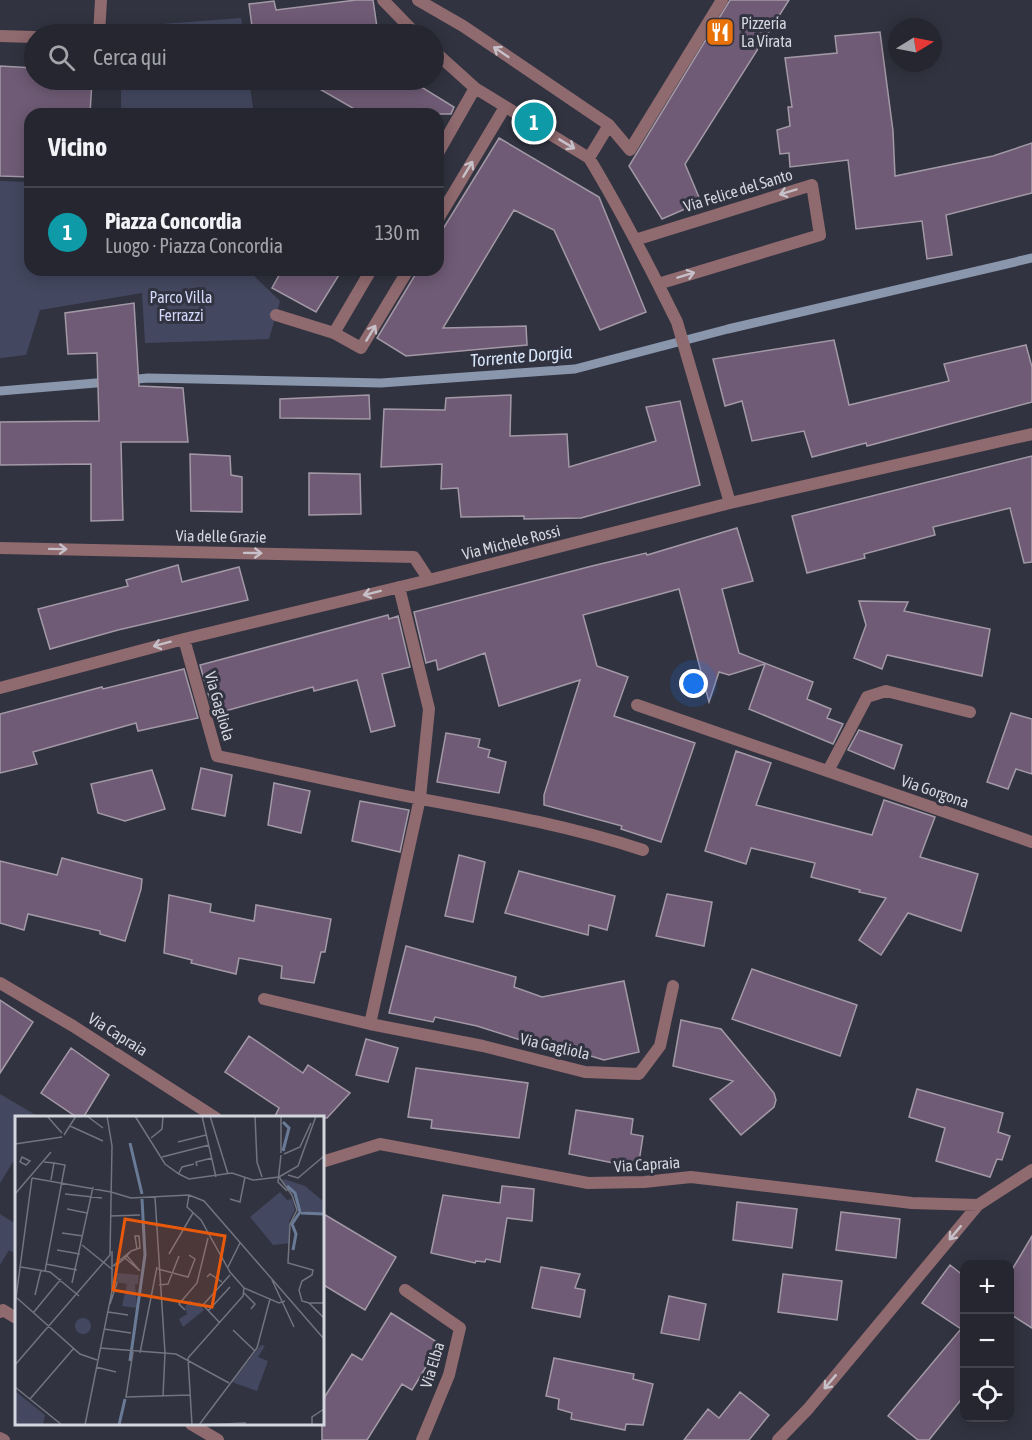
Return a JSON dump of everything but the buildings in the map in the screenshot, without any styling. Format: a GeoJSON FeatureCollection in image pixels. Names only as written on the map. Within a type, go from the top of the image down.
{"type":"FeatureCollection","features":[{"type":"Feature","properties":{"kind":"street"},"geometry":{"type":"LineString","coordinates":[[100,24],[101,0]]}},
{"type":"Feature","properties":{"kind":"street"},"geometry":{"type":"LineString","coordinates":[[383,0],[406,24]]}},
{"type":"Feature","properties":{"kind":"street"},"geometry":{"type":"LineString","coordinates":[[418,0],[463,26],[609,125],[630,150],[722,0]]}},
{"type":"Feature","properties":{"kind":"street"},"geometry":{"type":"LineString","coordinates":[[0,36],[24,37]]}},
{"type":"Feature","properties":{"kind":"street"},"geometry":{"type":"LineString","coordinates":[[444,60],[475,88],[589,158],[677,322],[730,503]]}},
{"type":"Feature","properties":{"kind":"street"},"geometry":{"type":"LineString","coordinates":[[444,142],[475,88]]}},
{"type":"Feature","properties":{"kind":"street"},"geometry":{"type":"LineString","coordinates":[[444,209],[505,107]]}},
{"type":"Feature","properties":{"kind":"street"},"geometry":{"type":"LineString","coordinates":[[589,158],[609,125]]}},
{"type":"Feature","properties":{"kind":"street","name":"Via Felice del Santo"},"geometry":{"type":"LineString","coordinates":[[635,240],[812,185],[820,235],[658,284]]}},
{"type":"Feature","properties":{"kind":"street"},"geometry":{"type":"LineString","coordinates":[[334,333],[367,276]]}},
{"type":"Feature","properties":{"kind":"street"},"geometry":{"type":"LineString","coordinates":[[276,315],[334,333],[362,348],[404,276]]}},
{"type":"Feature","properties":{"kind":"street","name":"Via Michele Rossi"},"geometry":{"type":"LineString","coordinates":[[0,688],[184,639],[730,503],[1032,434]]}},
{"type":"Feature","properties":{"kind":"street","name":"Via delle Grazie"},"geometry":{"type":"LineString","coordinates":[[0,548],[414,557],[429,579]]}},
{"type":"Feature","properties":{"kind":"street"},"geometry":{"type":"LineString","coordinates":[[370,1024],[420,798],[429,709],[399,587]]}},
{"type":"Feature","properties":{"kind":"street","name":"Via Gagliola"},"geometry":{"type":"LineString","coordinates":[[184,639],[217,756],[420,798],[506,813],[643,849]]}},
{"type":"Feature","properties":{"kind":"street"},"geometry":{"type":"LineString","coordinates":[[828,771],[867,697],[886,691],[970,712]]}},
{"type":"Feature","properties":{"kind":"street","name":"Via Gorgona"},"geometry":{"type":"LineString","coordinates":[[637,705],[1032,842]]}},
{"type":"Feature","properties":{"kind":"street","name":"Via Capraia"},"geometry":{"type":"LineString","coordinates":[[0,982],[213,1116]]}},
{"type":"Feature","properties":{"kind":"street","name":"Via Gagliola"},"geometry":{"type":"LineString","coordinates":[[264,999],[585,1072],[639,1074],[660,1046],[673,986]]}},
{"type":"Feature","properties":{"kind":"street","name":"Via Capraia"},"geometry":{"type":"LineString","coordinates":[[324,1161],[380,1144],[588,1183],[644,1182],[691,1177],[912,1203],[978,1205]]}},
{"type":"Feature","properties":{"kind":"street"},"geometry":{"type":"LineString","coordinates":[[778,1440],[808,1409],[978,1205],[1032,1170]]}},
{"type":"Feature","properties":{"kind":"street","name":"Via Elba"},"geometry":{"type":"LineString","coordinates":[[405,1290],[460,1328],[449,1376],[422,1440]]}},
{"type":"Feature","properties":{"kind":"street"},"geometry":{"type":"LineString","coordinates":[[0,1312],[3,1311],[15,1317]]}},
{"type":"Feature","properties":{"kind":"street"},"geometry":{"type":"LineString","coordinates":[[193,1425],[218,1440]]}},
{"type":"Feature","properties":{"kind":"green space"},"geometry":{"type":"Polygon","coordinates":[[[241,18],[242,24],[162,24],[241,18]]]}},
{"type":"Feature","properties":{"kind":"green space"},"geometry":{"type":"Polygon","coordinates":[[[121,90],[250,90],[253,108],[121,108],[121,90]]]}},
{"type":"Feature","properties":{"kind":"green space","name":"Parco Villa Ferrazzi"},"geometry":{"type":"Polygon","coordinates":[[[0,181],[24,182],[24,276],[254,276],[280,301],[269,339],[145,343],[142,293],[40,310],[26,355],[0,358],[0,181]]]}},
{"type":"Feature","properties":{"kind":"green space"},"geometry":{"type":"Polygon","coordinates":[[[0,1094],[37,1116],[15,1116],[15,1159],[0,1183],[0,1094]]]}},
{"type":"Feature","properties":{"kind":"green space"},"geometry":{"type":"Polygon","coordinates":[[[0,1214],[15,1223],[15,1253],[9,1250],[0,1265],[0,1214]]]}},
{"type":"Feature","properties":{"kind":"waterway","name":"Torrente Dorgia"},"geometry":{"type":"LineString","coordinates":[[127,380],[148,378],[381,383],[575,369],[728,329],[1032,258]]}},
{"type":"Feature","properties":{"kind":"waterway","name":"Torrente Dorgia"},"geometry":{"type":"LineString","coordinates":[[0,391],[108,382]]}},
{"type":"Feature","properties":{"kind":"place","name":"Pizzeria La Virata"},"geometry":{"type":"Point","coordinates":[720,32]}},
{"type":"Feature","properties":{"kind":"place","name":"Piazza Concordia"},"geometry":{"type":"Point","coordinates":[534,122]}}]}
